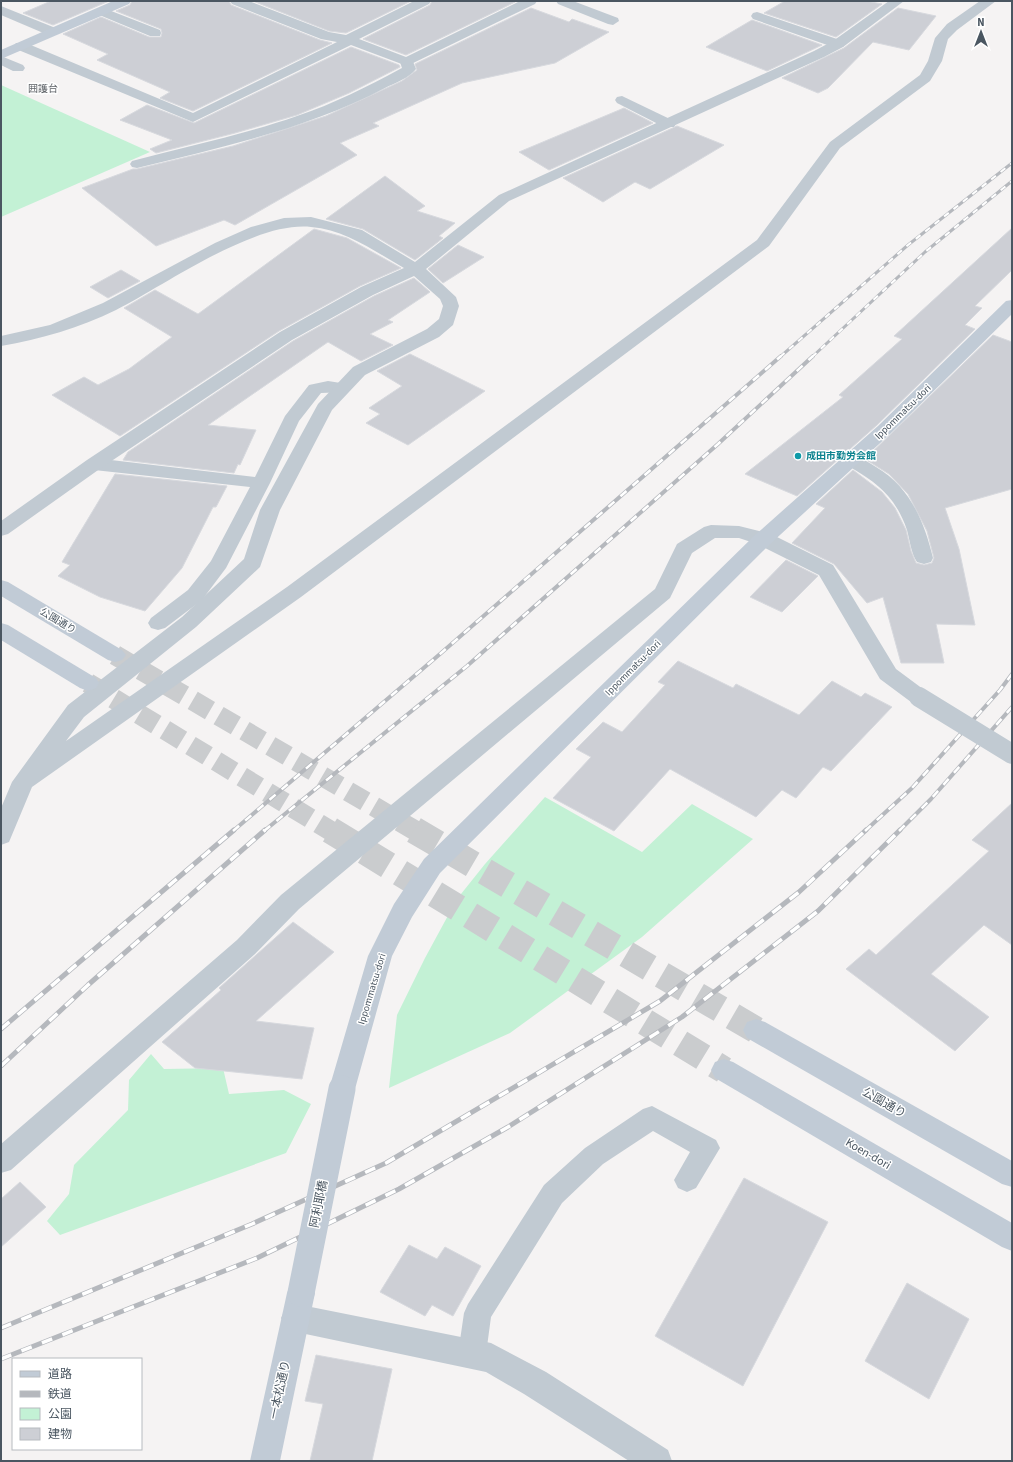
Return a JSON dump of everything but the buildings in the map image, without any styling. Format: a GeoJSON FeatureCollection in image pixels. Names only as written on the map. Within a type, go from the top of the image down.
{"type":"FeatureCollection","features":[{"type":"Feature","properties":{"kind":"street"},"geometry":{"type":"LineString","coordinates":[[1,55],[124,1]]}},
{"type":"Feature","properties":{"kind":"street"},"geometry":{"type":"LineString","coordinates":[[237,1],[326,36],[349,39],[407,62],[530,1]]}},
{"type":"Feature","properties":{"kind":"street"},"geometry":{"type":"LineString","coordinates":[[21,46],[193,118],[424,1]]}},
{"type":"Feature","properties":{"kind":"street"},"geometry":{"type":"LineString","coordinates":[[1,530],[94,464],[286,336],[367,291],[416,269],[504,198],[669,124],[838,44],[897,1]]}},
{"type":"Feature","properties":{"kind":"street"},"geometry":{"type":"LineString","coordinates":[[23,782],[294,592],[763,243],[835,145],[925,78],[935,61],[942,38],[952,27],[989,1]]}},
{"type":"Feature","properties":{"kind":"street"},"geometry":{"type":"LineString","coordinates":[[1,341],[56,329],[109,307],[221,246],[257,230],[284,223],[311,222],[356,233],[416,269],[448,297],[451,306],[447,321],[433,333],[359,371],[341,388],[324,408],[270,510],[253,562],[190,622],[76,712],[23,782],[1,836]]}},
{"type":"Feature","properties":{"kind":"street","name":"Ippommatsu-dori"},"geometry":{"type":"LineString","coordinates":[[342,1089],[380,956],[403,911],[432,866],[764,539],[884,430],[1012,305]]}},
{"type":"Feature","properties":{"kind":"street"},"geometry":{"type":"LineString","coordinates":[[1,1161],[246,947],[290,902],[663,593],[684,549],[711,531],[739,532],[764,539],[826,570],[888,674],[919,697],[1012,754]]}},
{"type":"Feature","properties":{"kind":"street","name":"公園通り"},"geometry":{"type":"LineString","coordinates":[[1,587],[114,655]]}},
{"type":"Feature","properties":{"kind":"street"},"geometry":{"type":"LineString","coordinates":[[1,630],[88,683]]}},
{"type":"Feature","properties":{"kind":"street","name":"公園通り"},"geometry":{"type":"LineString","coordinates":[[756,1030],[1012,1175]]}},
{"type":"Feature","properties":{"kind":"street","name":"Koen-dori"},"geometry":{"type":"LineString","coordinates":[[724,1070],[1012,1238]]}},
{"type":"Feature","properties":{"kind":"street","name":"阿利耶橋"},"geometry":{"type":"LineString","coordinates":[[299,1306],[342,1089]]}},
{"type":"Feature","properties":{"kind":"street"},"geometry":{"type":"LineString","coordinates":[[299,1306],[491,1358],[535,1383],[657,1461]]}},
{"type":"Feature","properties":{"kind":"street","name":"一本松通り"},"geometry":{"type":"LineString","coordinates":[[265,1461],[299,1306]]}},
{"type":"Feature","properties":{"kind":"lane"},"geometry":{"type":"LineString","coordinates":[[562,1],[613,21]]}},
{"type":"Feature","properties":{"kind":"lane"},"geometry":{"type":"LineString","coordinates":[[1,10],[53,32]]}},
{"type":"Feature","properties":{"kind":"lane"},"geometry":{"type":"LineString","coordinates":[[101,11],[155,33]]}},
{"type":"Feature","properties":{"kind":"lane"},"geometry":{"type":"LineString","coordinates":[[757,16],[838,44]]}},
{"type":"Feature","properties":{"kind":"lane"},"geometry":{"type":"LineString","coordinates":[[1,60],[18,68]]}},
{"type":"Feature","properties":{"kind":"lane"},"geometry":{"type":"LineString","coordinates":[[137,164],[253,134],[318,114],[366,93],[405,72],[409,69],[407,62]]}},
{"type":"Feature","properties":{"kind":"lane"},"geometry":{"type":"LineString","coordinates":[[622,100],[669,124]]}},
{"type":"Feature","properties":{"kind":"lane"},"geometry":{"type":"LineString","coordinates":[[158,623],[195,595],[219,564],[261,483],[291,420],[315,389],[328,386],[341,388]]}},
{"type":"Feature","properties":{"kind":"lane"},"geometry":{"type":"LineString","coordinates":[[851,460],[876,475],[893,488],[909,513],[918,535],[924,558]]}},
{"type":"Feature","properties":{"kind":"lane"},"geometry":{"type":"LineString","coordinates":[[94,464],[261,483]]}},
{"type":"Feature","properties":{"kind":"lane"},"geometry":{"type":"LineString","coordinates":[[472,1354],[478,1313],[482,1306],[553,1194],[594,1156],[652,1118],[707,1148],[687,1180]]}},
{"type":"Feature","properties":{"kind":"green space"},"geometry":{"type":"Polygon","coordinates":[[[1,85],[150,152],[1,217],[1,85]]]}},
{"type":"Feature","properties":{"kind":"green space"},"geometry":{"type":"Polygon","coordinates":[[[545,797],[642,852],[692,804],[753,839],[642,937],[510,1033],[389,1088],[397,1015],[425,958],[457,899],[485,864],[545,797]]]}},
{"type":"Feature","properties":{"kind":"green space"},"geometry":{"type":"Polygon","coordinates":[[[151,1054],[164,1069],[223,1068],[229,1094],[284,1090],[311,1104],[286,1153],[60,1235],[47,1221],[69,1194],[74,1165],[128,1110],[129,1080],[151,1054]]]}},
{"type":"Feature","properties":{"kind":"tunnel"},"geometry":{"type":"LineString","coordinates":[[115,655],[416,831]]}},
{"type":"Feature","properties":{"kind":"tunnel"},"geometry":{"type":"LineString","coordinates":[[88,683],[331,831]]}},
{"type":"Feature","properties":{"kind":"tunnel"},"geometry":{"type":"LineString","coordinates":[[330,830],[724,1070]]}},
{"type":"Feature","properties":{"kind":"tunnel"},"geometry":{"type":"LineString","coordinates":[[414,830],[756,1030]]}},
{"type":"Feature","properties":{"kind":"railway"},"geometry":{"type":"LineString","coordinates":[[780,357],[908,245],[1012,163]]}},
{"type":"Feature","properties":{"kind":"railway"},"geometry":{"type":"LineString","coordinates":[[812,357],[925,252],[1012,181]]}},
{"type":"Feature","properties":{"kind":"railway"},"geometry":{"type":"LineString","coordinates":[[233,831],[440,654],[781,356]]}},
{"type":"Feature","properties":{"kind":"railway"},"geometry":{"type":"LineString","coordinates":[[264,831],[467,666],[718,444],[813,356]]}},
{"type":"Feature","properties":{"kind":"railway"},"geometry":{"type":"LineString","coordinates":[[865,831],[912,788],[1000,690],[1012,674]]}},
{"type":"Feature","properties":{"kind":"railway"},"geometry":{"type":"LineString","coordinates":[[900,830],[931,799],[1012,707]]}},
{"type":"Feature","properties":{"kind":"railway"},"geometry":{"type":"LineString","coordinates":[[1,1029],[234,830]]}},
{"type":"Feature","properties":{"kind":"railway"},"geometry":{"type":"LineString","coordinates":[[1,1066],[88,985],[265,830]]}},
{"type":"Feature","properties":{"kind":"railway"},"geometry":{"type":"LineString","coordinates":[[1,1328],[252,1224],[386,1163],[660,1001],[799,892],[866,830]]}},
{"type":"Feature","properties":{"kind":"railway"},"geometry":{"type":"LineString","coordinates":[[1,1359],[257,1258],[399,1189],[508,1127],[682,1017],[818,911],[900,830]]}},
{"type":"Feature","properties":{"kind":"place","name":"成田市勤労会館"},"geometry":{"type":"Point","coordinates":[798,456]}},
{"type":"Feature","properties":{"kind":"district","name":"囲護台"},"geometry":{"type":"Point","coordinates":[43,89]}}]}
